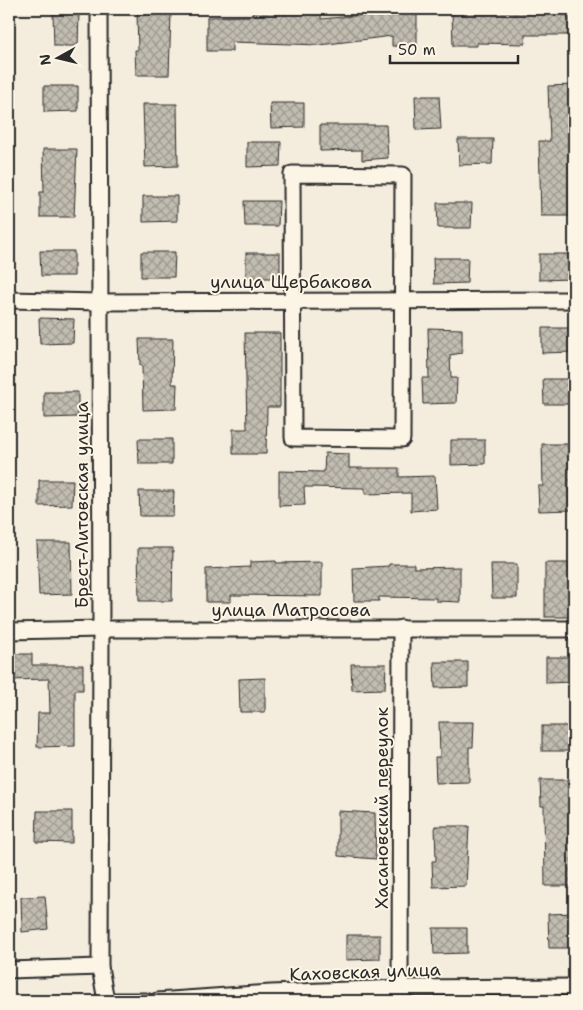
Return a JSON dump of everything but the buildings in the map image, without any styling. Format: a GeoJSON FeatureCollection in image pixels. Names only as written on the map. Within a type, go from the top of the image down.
{"type":"FeatureCollection","features":[{"type":"Feature","properties":{"kind":"street","name":"Брест-Литовская улица"},"geometry":{"type":"LineString","coordinates":[[99,9],[100,967],[106,1001]]}},
{"type":"Feature","properties":{"kind":"street"},"geometry":{"type":"LineString","coordinates":[[292,174],[402,175],[402,439],[293,438],[293,301],[292,174]]}},
{"type":"Feature","properties":{"kind":"street","name":"улица Щербакова"},"geometry":{"type":"LineString","coordinates":[[9,300],[100,302],[574,300]]}},
{"type":"Feature","properties":{"kind":"street","name":"Хасановский переулок"},"geometry":{"type":"LineString","coordinates":[[400,988],[401,628]]}},
{"type":"Feature","properties":{"kind":"street","name":"улица Матросова"},"geometry":{"type":"LineString","coordinates":[[9,631],[101,629],[574,629]]}},
{"type":"Feature","properties":{"kind":"street"},"geometry":{"type":"LineString","coordinates":[[9,970],[100,967]]}},
{"type":"Feature","properties":{"kind":"street","name":"Каховская улица"},"geometry":{"type":"LineString","coordinates":[[157,1001],[311,997],[400,988],[574,987]]}},
{"type":"Feature","properties":{"kind":"street"},"geometry":{"type":"LineString","coordinates":[[106,1001],[146,1001]]}}]}
